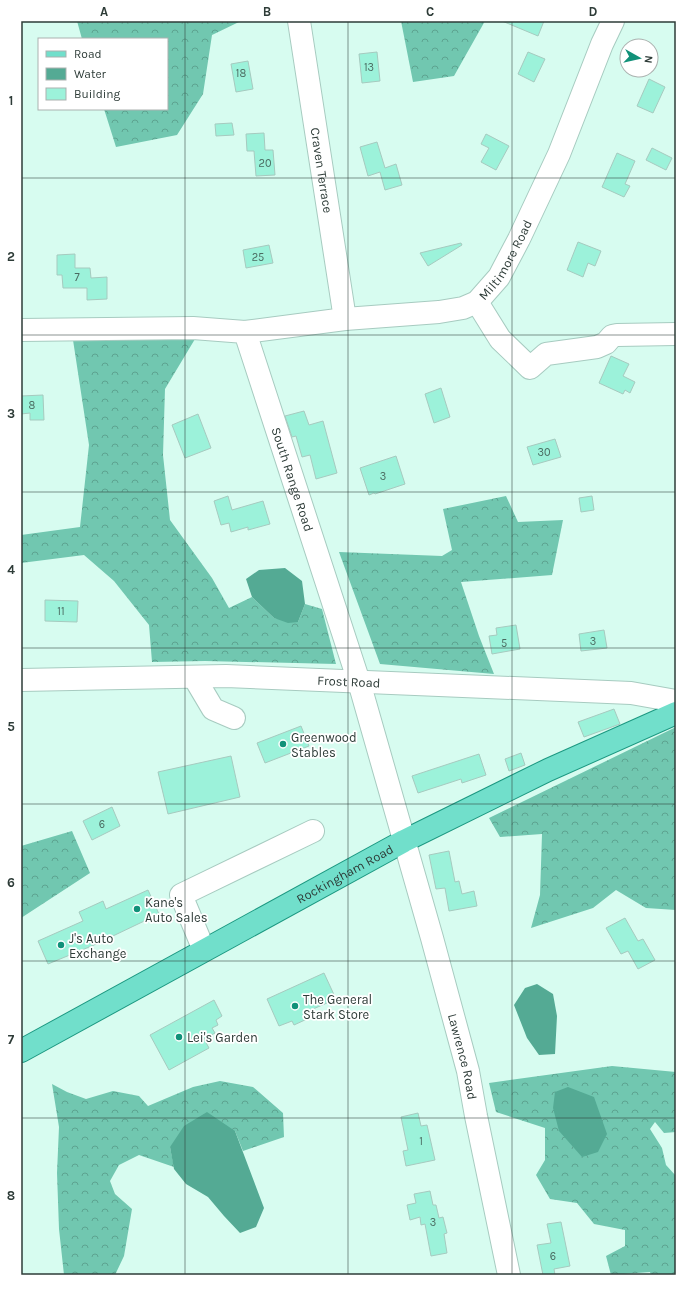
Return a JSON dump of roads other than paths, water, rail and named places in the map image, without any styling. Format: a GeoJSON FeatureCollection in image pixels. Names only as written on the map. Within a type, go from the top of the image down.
{"type":"FeatureCollection","features":[{"type":"Feature","properties":{"kind":"main road","name":"Rockingham Road"},"geometry":{"type":"LineString","coordinates":[[21,1051],[404,841],[548,770],[676,712]]}},
{"type":"Feature","properties":{"kind":"street","name":"Craven Terrace"},"geometry":{"type":"LineString","coordinates":[[299,21],[345,319]]}},
{"type":"Feature","properties":{"kind":"street","name":"Miltimore Road"},"geometry":{"type":"LineString","coordinates":[[245,332],[345,319],[439,312],[463,308],[477,302],[498,277],[520,239],[558,154],[602,44],[613,21]]}},
{"type":"Feature","properties":{"kind":"street"},"geometry":{"type":"LineString","coordinates":[[477,302],[500,339],[530,368],[546,354],[597,347],[606,343],[612,336],[676,334]]}},
{"type":"Feature","properties":{"kind":"street"},"geometry":{"type":"LineString","coordinates":[[21,330],[186,328],[219,329],[245,332]]}},
{"type":"Feature","properties":{"kind":"street","name":"South Range Road"},"geometry":{"type":"LineString","coordinates":[[245,332],[359,682],[404,841]]}},
{"type":"Feature","properties":{"kind":"street","name":"Frost Road"},"geometry":{"type":"LineString","coordinates":[[21,680],[226,676],[631,693],[676,701]]}},
{"type":"Feature","properties":{"kind":"street"},"geometry":{"type":"LineString","coordinates":[[194,677],[214,709],[234,718]]}},
{"type":"Feature","properties":{"kind":"street"},"geometry":{"type":"LineString","coordinates":[[204,950],[181,895],[313,830]]}},
{"type":"Feature","properties":{"kind":"street","name":"Lawrence Road"},"geometry":{"type":"LineString","coordinates":[[404,841],[468,1071],[509,1275]]}},
{"type":"Feature","properties":{"kind":"water"},"geometry":{"type":"Polygon","coordinates":[[[285,568],[302,581],[305,604],[298,622],[288,623],[274,618],[252,597],[246,579],[259,570],[285,568]]]}},
{"type":"Feature","properties":{"kind":"water"},"geometry":{"type":"Polygon","coordinates":[[[537,984],[553,994],[557,1016],[555,1054],[539,1055],[527,1038],[514,1005],[525,988],[537,984]]]}},
{"type":"Feature","properties":{"kind":"water"},"geometry":{"type":"Polygon","coordinates":[[[568,1087],[594,1097],[607,1134],[598,1152],[582,1157],[559,1131],[553,1108],[555,1092],[568,1087]]]}},
{"type":"Feature","properties":{"kind":"water"},"geometry":{"type":"Polygon","coordinates":[[[207,1112],[235,1131],[264,1208],[256,1227],[240,1233],[208,1197],[186,1184],[174,1169],[170,1147],[184,1126],[207,1112]]]}},
{"type":"Feature","properties":{"kind":"place","name":"Greenwood Stables"},"geometry":{"type":"Point","coordinates":[283,744]}},
{"type":"Feature","properties":{"kind":"place","name":"Kane's Auto Sales"},"geometry":{"type":"Point","coordinates":[137,909]}},
{"type":"Feature","properties":{"kind":"place","name":"J's Auto Exchange"},"geometry":{"type":"Point","coordinates":[61,945]}},
{"type":"Feature","properties":{"kind":"place","name":"The General Stark Store"},"geometry":{"type":"Point","coordinates":[295,1006]}},
{"type":"Feature","properties":{"kind":"place","name":"Lei's Garden"},"geometry":{"type":"Point","coordinates":[179,1037]}}]}
